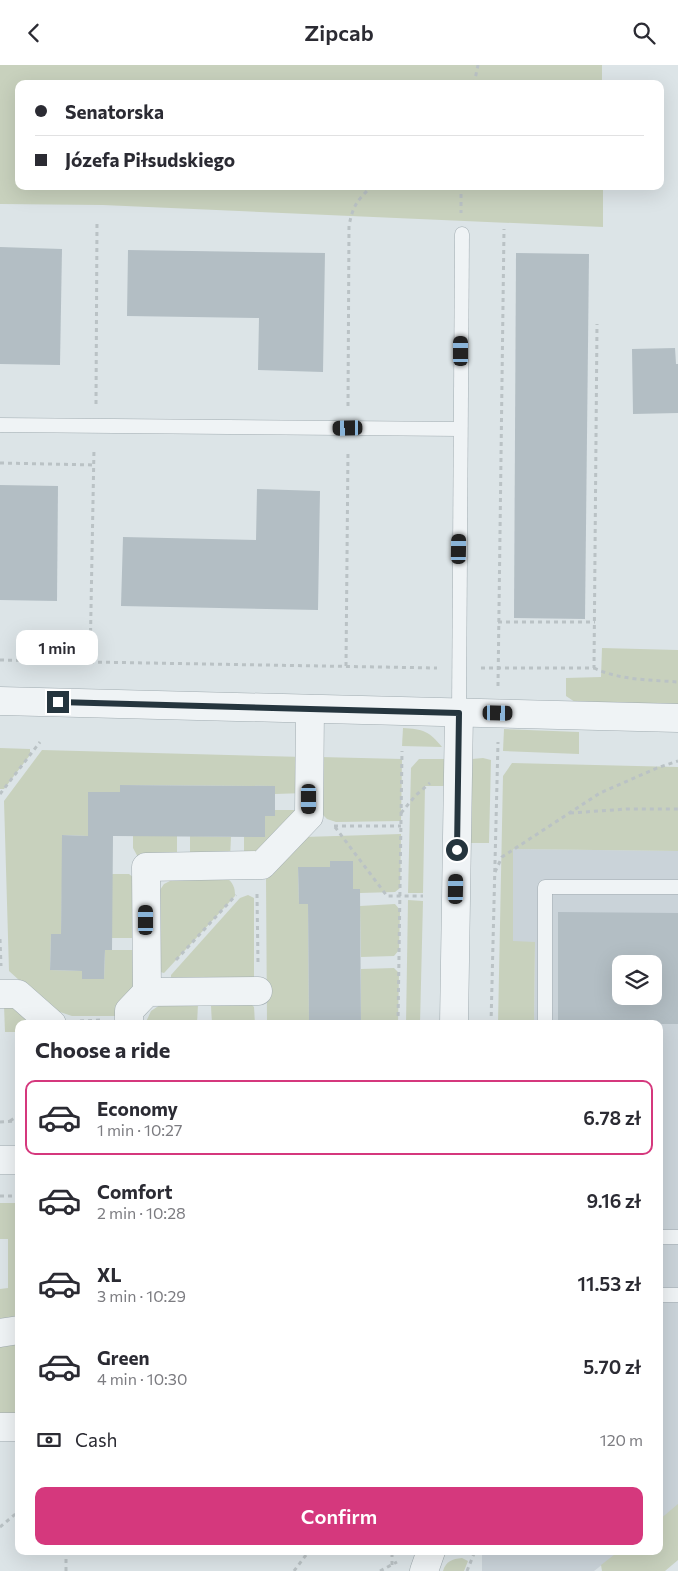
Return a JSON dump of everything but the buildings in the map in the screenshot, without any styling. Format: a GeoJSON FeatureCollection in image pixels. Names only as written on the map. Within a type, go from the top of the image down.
{"type":"FeatureCollection","features":[{"type":"Feature","properties":{"kind":"street"},"geometry":{"type":"LineString","coordinates":[[0,701],[678,718]]}},
{"type":"Feature","properties":{"kind":"street"},"geometry":{"type":"LineString","coordinates":[[129,1020],[129,1011],[147,992],[146,867],[259,868],[309,816],[310,709]]}},
{"type":"Feature","properties":{"kind":"street"},"geometry":{"type":"LineString","coordinates":[[454,1020],[459,713]]}},
{"type":"Feature","properties":{"kind":"street"},"geometry":{"type":"LineString","coordinates":[[147,992],[258,991]]}},
{"type":"Feature","properties":{"kind":"street"},"geometry":{"type":"LineString","coordinates":[[0,994],[18,994],[47,1020]]}},
{"type":"Feature","properties":{"kind":"street"},"geometry":{"type":"LineString","coordinates":[[0,1160],[15,1160]]}},
{"type":"Feature","properties":{"kind":"street"},"geometry":{"type":"LineString","coordinates":[[0,1333],[15,1331]]}},
{"type":"Feature","properties":{"kind":"street"},"geometry":{"type":"LineString","coordinates":[[0,1427],[15,1427]]}},
{"type":"Feature","properties":{"kind":"street"},"geometry":{"type":"LineString","coordinates":[[424,1571],[430,1555]]}},
{"type":"Feature","properties":{"kind":"lane"},"geometry":{"type":"LineString","coordinates":[[459,713],[462,234]]}},
{"type":"Feature","properties":{"kind":"lane"},"geometry":{"type":"LineString","coordinates":[[0,425],[460,429]]}},
{"type":"Feature","properties":{"kind":"lane"},"geometry":{"type":"LineString","coordinates":[[545,1020],[545,887],[678,887]]}},
{"type":"Feature","properties":{"kind":"lane"},"geometry":{"type":"LineString","coordinates":[[663,1237],[678,1237]]}},
{"type":"Feature","properties":{"kind":"lane"},"geometry":{"type":"LineString","coordinates":[[663,1295],[678,1295]]}},
{"type":"Feature","properties":{"kind":"path"},"geometry":{"type":"LineString","coordinates":[[475,80],[478,65]]}},
{"type":"Feature","properties":{"kind":"path"},"geometry":{"type":"LineString","coordinates":[[349,226],[352,210],[368,190]]}},
{"type":"Feature","properties":{"kind":"path"},"geometry":{"type":"LineString","coordinates":[[461,190],[462,234]]}},
{"type":"Feature","properties":{"kind":"path"},"geometry":{"type":"LineString","coordinates":[[491,1020],[498,713],[504,229]]}},
{"type":"Feature","properties":{"kind":"path"},"geometry":{"type":"LineString","coordinates":[[594,668],[597,324]]}},
{"type":"Feature","properties":{"kind":"path"},"geometry":{"type":"LineString","coordinates":[[0,463],[94,465]]}},
{"type":"Feature","properties":{"kind":"path"},"geometry":{"type":"LineString","coordinates":[[498,622],[595,623]]}},
{"type":"Feature","properties":{"kind":"path"},"geometry":{"type":"LineString","coordinates":[[90,662],[91,639]]}},
{"type":"Feature","properties":{"kind":"path"},"geometry":{"type":"LineString","coordinates":[[0,660],[458,668],[594,668],[604,673],[653,681],[678,682]]}},
{"type":"Feature","properties":{"kind":"path"},"geometry":{"type":"LineString","coordinates":[[0,794],[40,742]]}},
{"type":"Feature","properties":{"kind":"path"},"geometry":{"type":"LineString","coordinates":[[398,1020],[402,751]]}},
{"type":"Feature","properties":{"kind":"path"},"geometry":{"type":"LineString","coordinates":[[494,872],[502,857],[600,793],[678,761]]}},
{"type":"Feature","properties":{"kind":"path"},"geometry":{"type":"LineString","coordinates":[[569,813],[627,809],[678,809]]}},
{"type":"Feature","properties":{"kind":"path"},"geometry":{"type":"LineString","coordinates":[[309,816],[324,826],[401,826]]}},
{"type":"Feature","properties":{"kind":"path"},"geometry":{"type":"LineString","coordinates":[[334,826],[387,896],[423,897]]}},
{"type":"Feature","properties":{"kind":"path"},"geometry":{"type":"LineString","coordinates":[[258,991],[259,868]]}},
{"type":"Feature","properties":{"kind":"path"},"geometry":{"type":"LineString","coordinates":[[147,992],[259,868]]}},
{"type":"Feature","properties":{"kind":"path"},"geometry":{"type":"LineString","coordinates":[[10,1122],[15,1118]]}},
{"type":"Feature","properties":{"kind":"path"},"geometry":{"type":"LineString","coordinates":[[0,1122],[15,1121]]}},
{"type":"Feature","properties":{"kind":"path"},"geometry":{"type":"LineString","coordinates":[[0,1196],[15,1196]]}},
{"type":"Feature","properties":{"kind":"path"},"geometry":{"type":"LineString","coordinates":[[0,1527],[15,1514]]}},
{"type":"Feature","properties":{"kind":"path"},"geometry":{"type":"LineString","coordinates":[[66,1555],[66,1571]]}},
{"type":"Feature","properties":{"kind":"path"},"geometry":{"type":"LineString","coordinates":[[294,1571],[306,1555]]}},
{"type":"Feature","properties":{"kind":"path"},"geometry":{"type":"LineString","coordinates":[[392,1555],[392,1565]]}},
{"type":"Feature","properties":{"kind":"path"},"geometry":{"type":"LineString","coordinates":[[467,1571],[473,1555]]}},
{"type":"Feature","properties":{"kind":"shaded area"},"geometry":{"type":"Polygon","coordinates":[[[513,849],[678,851],[678,1507],[663,1518],[663,1020],[534,1020],[535,943],[513,942],[513,849]]]}},
{"type":"Feature","properties":{"kind":"shaded area"},"geometry":{"type":"Polygon","coordinates":[[[482,1555],[615,1555],[594,1571],[482,1571],[482,1555]]]}},
{"type":"Feature","properties":{"kind":"green space"},"geometry":{"type":"Polygon","coordinates":[[[0,65],[602,65],[602,80],[15,80],[15,190],[603,190],[603,227],[103,205],[0,204],[0,65]]]}},
{"type":"Feature","properties":{"kind":"green space"},"geometry":{"type":"Polygon","coordinates":[[[602,648],[678,650],[678,704],[575,702],[566,696],[566,678],[601,677],[602,648]]]}},
{"type":"Feature","properties":{"kind":"green space"},"geometry":{"type":"Polygon","coordinates":[[[403,728],[425,732],[433,737],[442,747],[402,746],[403,728]]]}},
{"type":"Feature","properties":{"kind":"green space"},"geometry":{"type":"Polygon","coordinates":[[[504,729],[579,732],[579,754],[503,751],[504,729]]]}},
{"type":"Feature","properties":{"kind":"green space"},"geometry":{"type":"Polygon","coordinates":[[[0,748],[30,749],[30,755],[4,789],[0,789],[0,748]]]}},
{"type":"Feature","properties":{"kind":"green space"},"geometry":{"type":"Polygon","coordinates":[[[42,750],[305,757],[305,793],[275,794],[275,786],[121,785],[120,792],[88,792],[88,836],[63,835],[61,934],[51,934],[50,970],[82,971],[82,979],[104,979],[105,950],[138,950],[136,999],[117,1016],[72,1016],[51,1009],[9,971],[4,801],[42,750]]]}},
{"type":"Feature","properties":{"kind":"green space"},"geometry":{"type":"Polygon","coordinates":[[[320,757],[402,759],[401,821],[336,822],[327,819],[319,811],[320,757]]]}},
{"type":"Feature","properties":{"kind":"green space"},"geometry":{"type":"Polygon","coordinates":[[[483,758],[491,760],[489,843],[471,843],[472,759],[483,758]]]}},
{"type":"Feature","properties":{"kind":"green space"},"geometry":{"type":"Polygon","coordinates":[[[419,759],[445,759],[444,786],[425,786],[423,893],[408,893],[411,768],[419,759]]]}},
{"type":"Feature","properties":{"kind":"green space"},"geometry":{"type":"Polygon","coordinates":[[[512,763],[678,767],[678,851],[513,849],[513,941],[535,942],[534,1020],[498,1020],[503,776],[512,763]]]}},
{"type":"Feature","properties":{"kind":"green space"},"geometry":{"type":"Polygon","coordinates":[[[275,810],[305,810],[264,860],[244,852],[244,837],[265,816],[275,816],[275,810]]]}},
{"type":"Feature","properties":{"kind":"green space"},"geometry":{"type":"Polygon","coordinates":[[[401,834],[400,888],[395,892],[360,893],[360,889],[353,889],[330,861],[330,867],[298,867],[299,904],[308,904],[309,1020],[267,1020],[266,879],[304,837],[401,834]]]}},
{"type":"Feature","properties":{"kind":"green space"},"geometry":{"type":"Polygon","coordinates":[[[133,836],[177,836],[177,857],[139,859],[133,848],[133,836]]]}},
{"type":"Feature","properties":{"kind":"green space"},"geometry":{"type":"Polygon","coordinates":[[[190,836],[231,837],[230,858],[190,859],[190,836]]]}},
{"type":"Feature","properties":{"kind":"green space"},"geometry":{"type":"Polygon","coordinates":[[[112,874],[129,874],[139,882],[138,938],[112,938],[112,874]]]}},
{"type":"Feature","properties":{"kind":"green space"},"geometry":{"type":"Polygon","coordinates":[[[226,877],[233,885],[235,896],[164,973],[160,972],[158,893],[164,884],[174,879],[226,877]]]}},
{"type":"Feature","properties":{"kind":"green space"},"geometry":{"type":"Polygon","coordinates":[[[248,895],[254,898],[254,981],[171,980],[171,975],[240,898],[248,895]]]}},
{"type":"Feature","properties":{"kind":"green space"},"geometry":{"type":"Polygon","coordinates":[[[408,900],[423,901],[420,1020],[406,1020],[408,900]]]}},
{"type":"Feature","properties":{"kind":"green space"},"geometry":{"type":"Polygon","coordinates":[[[395,904],[400,910],[399,950],[394,956],[361,957],[360,906],[395,904]]]}},
{"type":"Feature","properties":{"kind":"green space"},"geometry":{"type":"Polygon","coordinates":[[[394,968],[399,973],[398,1020],[361,1020],[361,969],[394,968]]]}},
{"type":"Feature","properties":{"kind":"green space"},"geometry":{"type":"Polygon","coordinates":[[[215,1002],[250,1003],[254,1007],[255,1020],[212,1020],[211,1006],[215,1002]]]}},
{"type":"Feature","properties":{"kind":"green space"},"geometry":{"type":"Polygon","coordinates":[[[20,1004],[38,1020],[15,1020],[15,1032],[5,1032],[4,1005],[20,1004]]]}},
{"type":"Feature","properties":{"kind":"green space"},"geometry":{"type":"Polygon","coordinates":[[[198,1004],[197,1020],[147,1020],[151,1011],[160,1005],[198,1004]]]}},
{"type":"Feature","properties":{"kind":"green space"},"geometry":{"type":"Polygon","coordinates":[[[0,1203],[15,1203],[15,1324],[0,1326],[0,1289],[8,1288],[8,1239],[0,1239],[0,1203]]]}},
{"type":"Feature","properties":{"kind":"green space"},"geometry":{"type":"Polygon","coordinates":[[[15,1339],[15,1423],[0,1419],[0,1345],[15,1339]]]}},
{"type":"Feature","properties":{"kind":"green space"},"geometry":{"type":"Polygon","coordinates":[[[678,1504],[678,1560],[665,1571],[602,1571],[601,1565],[614,1555],[663,1555],[663,1517],[678,1504]]]}},
{"type":"Feature","properties":{"kind":"green space"},"geometry":{"type":"Polygon","coordinates":[[[462,1558],[468,1561],[464,1571],[443,1571],[450,1561],[462,1558]]]}},
{"type":"Feature","properties":{"kind":"route"},"geometry":{"type":"LineString","coordinates":[[58,702],[459,713],[457,850]]}}]}
